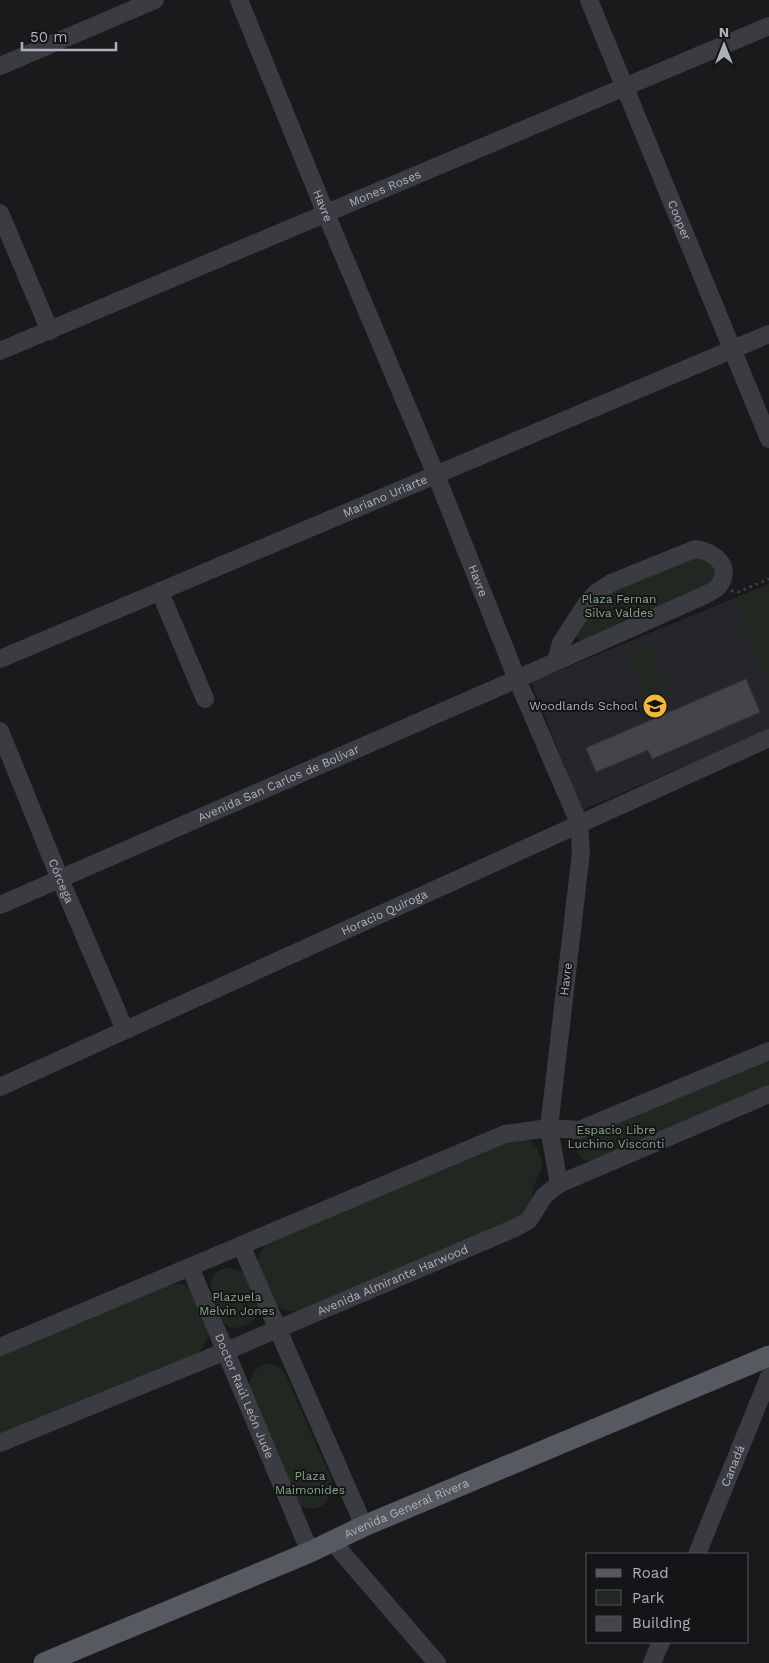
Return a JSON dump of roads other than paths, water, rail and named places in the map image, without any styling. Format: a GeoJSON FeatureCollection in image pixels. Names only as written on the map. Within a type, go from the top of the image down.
{"type":"FeatureCollection","features":[{"type":"Feature","properties":{"kind":"main road","name":"Avenida General Rivera"},"geometry":{"type":"LineString","coordinates":[[44,1663],[310,1552],[364,1526],[769,1356]]}},
{"type":"Feature","properties":{"kind":"street"},"geometry":{"type":"LineString","coordinates":[[0,66],[155,0]]}},
{"type":"Feature","properties":{"kind":"street","name":"Havre"},"geometry":{"type":"LineString","coordinates":[[239,0],[326,214],[436,475],[517,679],[579,823],[581,852],[549,1128],[559,1184]]}},
{"type":"Feature","properties":{"kind":"street","name":"Cooper"},"geometry":{"type":"LineString","coordinates":[[589,0],[769,439]]}},
{"type":"Feature","properties":{"kind":"street","name":"Mones Roses"},"geometry":{"type":"LineString","coordinates":[[0,351],[769,26]]}},
{"type":"Feature","properties":{"kind":"street"},"geometry":{"type":"LineString","coordinates":[[0,213],[50,330]]}},
{"type":"Feature","properties":{"kind":"street","name":"Mariano Uriarte"},"geometry":{"type":"LineString","coordinates":[[0,660],[769,334]]}},
{"type":"Feature","properties":{"kind":"street","name":"Avenida San Carlos de Bolívar"},"geometry":{"type":"LineString","coordinates":[[0,905],[517,679],[717,588],[723,579],[723,569],[720,560],[704,550],[695,549],[611,583],[596,593],[587,603],[561,643],[556,661]]}},
{"type":"Feature","properties":{"kind":"street"},"geometry":{"type":"LineString","coordinates":[[160,592],[205,699]]}},
{"type":"Feature","properties":{"kind":"street","name":"Córcega"},"geometry":{"type":"LineString","coordinates":[[0,731],[60,879],[125,1030]]}},
{"type":"Feature","properties":{"kind":"street","name":"Horacio Quiroga"},"geometry":{"type":"LineString","coordinates":[[0,1087],[769,738]]}},
{"type":"Feature","properties":{"kind":"street"},"geometry":{"type":"LineString","coordinates":[[0,1347],[505,1134],[549,1128],[579,1130],[769,1051]]}},
{"type":"Feature","properties":{"kind":"street","name":"Avenida Almirante Harwood"},"geometry":{"type":"LineString","coordinates":[[0,1443],[226,1351],[515,1228],[529,1220],[544,1196],[559,1184],[769,1094]]}},
{"type":"Feature","properties":{"kind":"street"},"geometry":{"type":"LineString","coordinates":[[241,1245],[364,1526]]}},
{"type":"Feature","properties":{"kind":"street","name":"Doctor Raúl León Jude"},"geometry":{"type":"LineString","coordinates":[[190,1267],[310,1552]]}},
{"type":"Feature","properties":{"kind":"street","name":"Canadá"},"geometry":{"type":"LineString","coordinates":[[696,1553],[769,1377]]}},
{"type":"Feature","properties":{"kind":"street"},"geometry":{"type":"LineString","coordinates":[[332,1541],[437,1663]]}},
{"type":"Feature","properties":{"kind":"street"},"geometry":{"type":"LineString","coordinates":[[652,1663],[661,1643]]}},
{"type":"Feature","properties":{"kind":"place","name":"Woodlands School"},"geometry":{"type":"Point","coordinates":[655,706]}},
{"type":"Feature","properties":{"kind":"park label","name":"Plaza Fernan Silva Valdes"},"geometry":{"type":"Point","coordinates":[619,606]}},
{"type":"Feature","properties":{"kind":"park label","name":"Espacio Libre Luchino Visconti"},"geometry":{"type":"Point","coordinates":[616,1137]}},
{"type":"Feature","properties":{"kind":"park label","name":"Plazuela Melvin Jones"},"geometry":{"type":"Point","coordinates":[237,1304]}},
{"type":"Feature","properties":{"kind":"park label","name":"Plaza Maimonides"},"geometry":{"type":"Point","coordinates":[310,1483]}}]}
